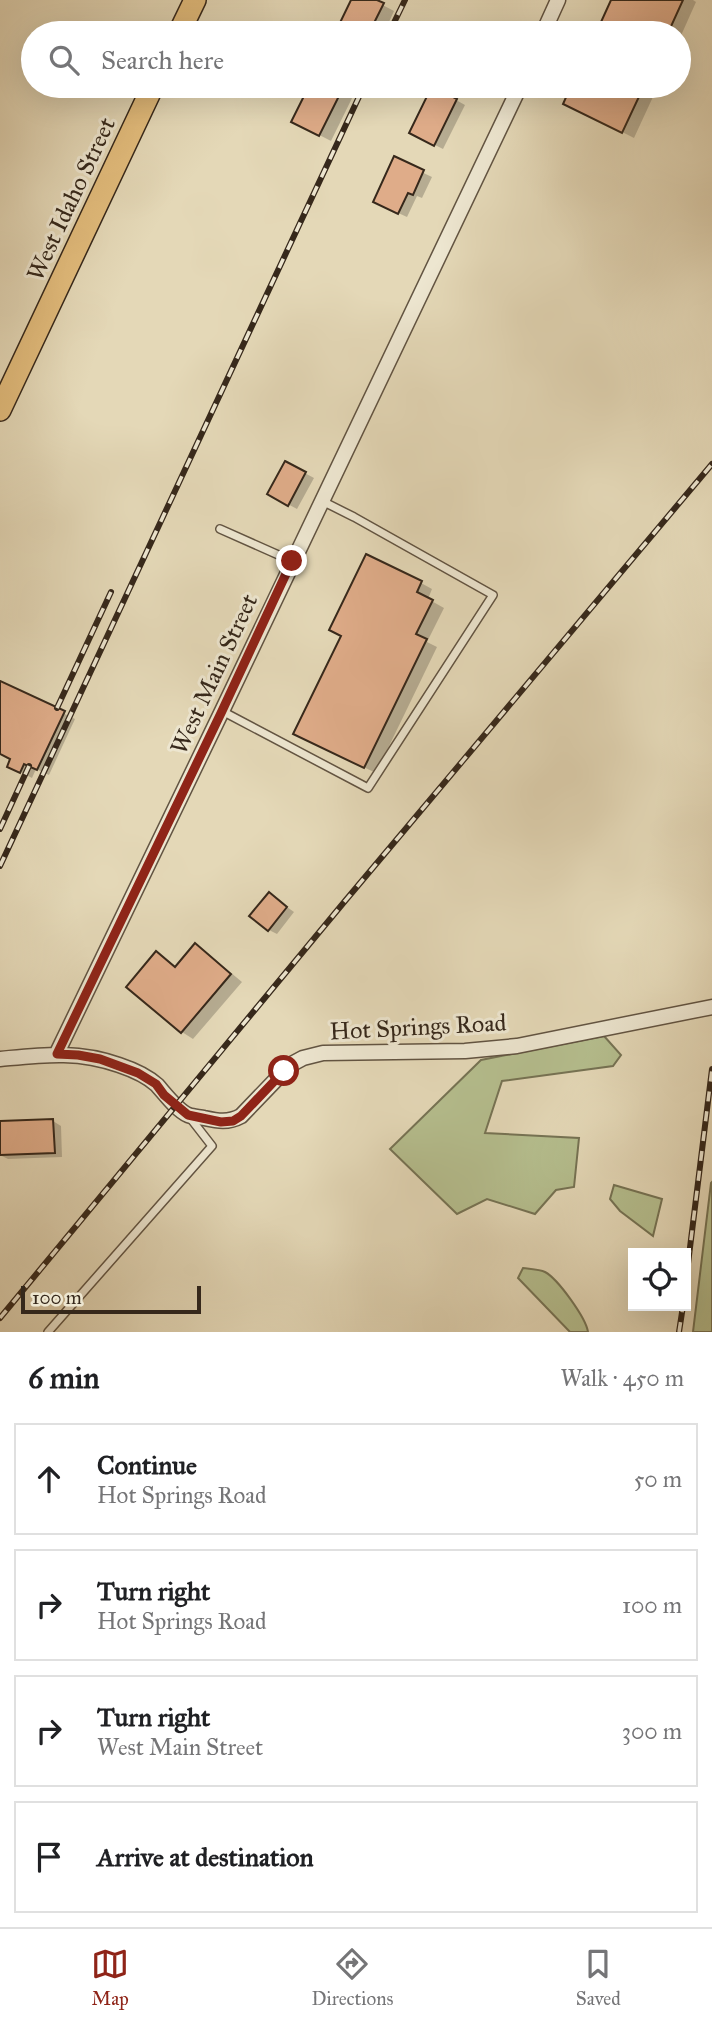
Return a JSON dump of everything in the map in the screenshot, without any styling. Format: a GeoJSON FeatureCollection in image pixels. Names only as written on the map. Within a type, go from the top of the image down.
{"type":"FeatureCollection","features":[{"type":"Feature","properties":{"kind":"main road"},"geometry":{"type":"LineString","coordinates":[[184,21],[195,0]]}},
{"type":"Feature","properties":{"kind":"main road","name":"West Idaho Street"},"geometry":{"type":"LineString","coordinates":[[0,410],[147,98]]}},
{"type":"Feature","properties":{"kind":"street"},"geometry":{"type":"LineString","coordinates":[[548,21],[558,0]]}},
{"type":"Feature","properties":{"kind":"street","name":"West Main Street"},"geometry":{"type":"LineString","coordinates":[[57,1054],[514,98]]}},
{"type":"Feature","properties":{"kind":"street","name":"Hot Springs Road"},"geometry":{"type":"LineString","coordinates":[[0,1059],[57,1054],[100,1059],[138,1073],[156,1084],[164,1095],[188,1115],[221,1122],[233,1121],[241,1116],[290,1065],[303,1058],[323,1053],[466,1051],[517,1046],[712,1007]]}},
{"type":"Feature","properties":{"kind":"lane"},"geometry":{"type":"LineString","coordinates":[[222,711],[368,788],[493,595],[322,501]]}},
{"type":"Feature","properties":{"kind":"lane"},"geometry":{"type":"LineString","coordinates":[[220,529],[292,561]]}},
{"type":"Feature","properties":{"kind":"lane"},"geometry":{"type":"LineString","coordinates":[[48,1332],[212,1146],[188,1115]]}},
{"type":"Feature","properties":{"kind":"green space"},"geometry":{"type":"Polygon","coordinates":[[[604,1036],[621,1055],[613,1066],[502,1081],[485,1133],[579,1138],[574,1187],[556,1190],[535,1214],[487,1199],[457,1214],[390,1149],[481,1060],[604,1036]]]}},
{"type":"Feature","properties":{"kind":"green space"},"geometry":{"type":"Polygon","coordinates":[[[711,1183],[712,1332],[693,1332],[711,1183]]]}},
{"type":"Feature","properties":{"kind":"green space"},"geometry":{"type":"Polygon","coordinates":[[[614,1185],[662,1199],[653,1236],[620,1211],[610,1199],[614,1185]]]}},
{"type":"Feature","properties":{"kind":"green space"},"geometry":{"type":"Polygon","coordinates":[[[523,1268],[543,1271],[550,1276],[577,1309],[588,1332],[570,1332],[518,1278],[523,1268]]]}},
{"type":"Feature","properties":{"kind":"building"},"geometry":{"type":"Polygon","coordinates":[[[351,0],[377,0],[384,3],[375,21],[341,21],[351,0]]]}},
{"type":"Feature","properties":{"kind":"building"},"geometry":{"type":"Polygon","coordinates":[[[611,0],[683,0],[673,21],[601,21],[611,0]]]}},
{"type":"Feature","properties":{"kind":"building"},"geometry":{"type":"Polygon","coordinates":[[[303,98],[338,98],[319,136],[291,122],[303,98]]]}},
{"type":"Feature","properties":{"kind":"building"},"geometry":{"type":"Polygon","coordinates":[[[426,98],[457,99],[434,146],[409,133],[426,98]]]}},
{"type":"Feature","properties":{"kind":"building"},"geometry":{"type":"Polygon","coordinates":[[[566,98],[638,98],[622,133],[563,104],[566,98]]]}},
{"type":"Feature","properties":{"kind":"building"},"geometry":{"type":"Polygon","coordinates":[[[394,156],[424,170],[413,195],[408,193],[398,214],[373,202],[394,156]]]}},
{"type":"Feature","properties":{"kind":"building"},"geometry":{"type":"Polygon","coordinates":[[[285,461],[306,472],[288,506],[267,494],[285,461]]]}},
{"type":"Feature","properties":{"kind":"building"},"geometry":{"type":"Polygon","coordinates":[[[366,554],[422,581],[417,592],[433,600],[416,634],[427,639],[364,768],[293,734],[341,636],[329,630],[366,554]]]}},
{"type":"Feature","properties":{"kind":"building"},"geometry":{"type":"Polygon","coordinates":[[[0,681],[65,711],[37,770],[24,764],[20,773],[7,767],[10,759],[0,754],[0,681]]]}},
{"type":"Feature","properties":{"kind":"building"},"geometry":{"type":"Polygon","coordinates":[[[269,892],[287,907],[268,931],[249,916],[269,892]]]}},
{"type":"Feature","properties":{"kind":"building"},"geometry":{"type":"Polygon","coordinates":[[[195,943],[231,974],[181,1033],[126,987],[156,951],[175,967],[195,943]]]}},
{"type":"Feature","properties":{"kind":"building"},"geometry":{"type":"Polygon","coordinates":[[[53,1119],[55,1153],[0,1155],[0,1121],[53,1119]]]}},
{"type":"Feature","properties":{"kind":"railway"},"geometry":{"type":"LineString","coordinates":[[395,21],[405,0]]}},
{"type":"Feature","properties":{"kind":"railway"},"geometry":{"type":"LineString","coordinates":[[0,866],[358,98]]}},
{"type":"Feature","properties":{"kind":"railway"},"geometry":{"type":"LineString","coordinates":[[0,1318],[712,464]]}},
{"type":"Feature","properties":{"kind":"railway"},"geometry":{"type":"LineString","coordinates":[[57,708],[111,592]]}},
{"type":"Feature","properties":{"kind":"railway"},"geometry":{"type":"LineString","coordinates":[[0,829],[29,766]]}},
{"type":"Feature","properties":{"kind":"railway"},"geometry":{"type":"LineString","coordinates":[[690,1248],[712,1069]]}},
{"type":"Feature","properties":{"kind":"railway"},"geometry":{"type":"LineString","coordinates":[[679,1332],[682,1311]]}},
{"type":"Feature","properties":{"kind":"route"},"geometry":{"type":"LineString","coordinates":[[284,1071],[241,1116],[233,1121],[221,1122],[188,1115],[164,1095],[156,1084],[138,1073],[100,1059],[57,1054],[292,561]]}}]}
